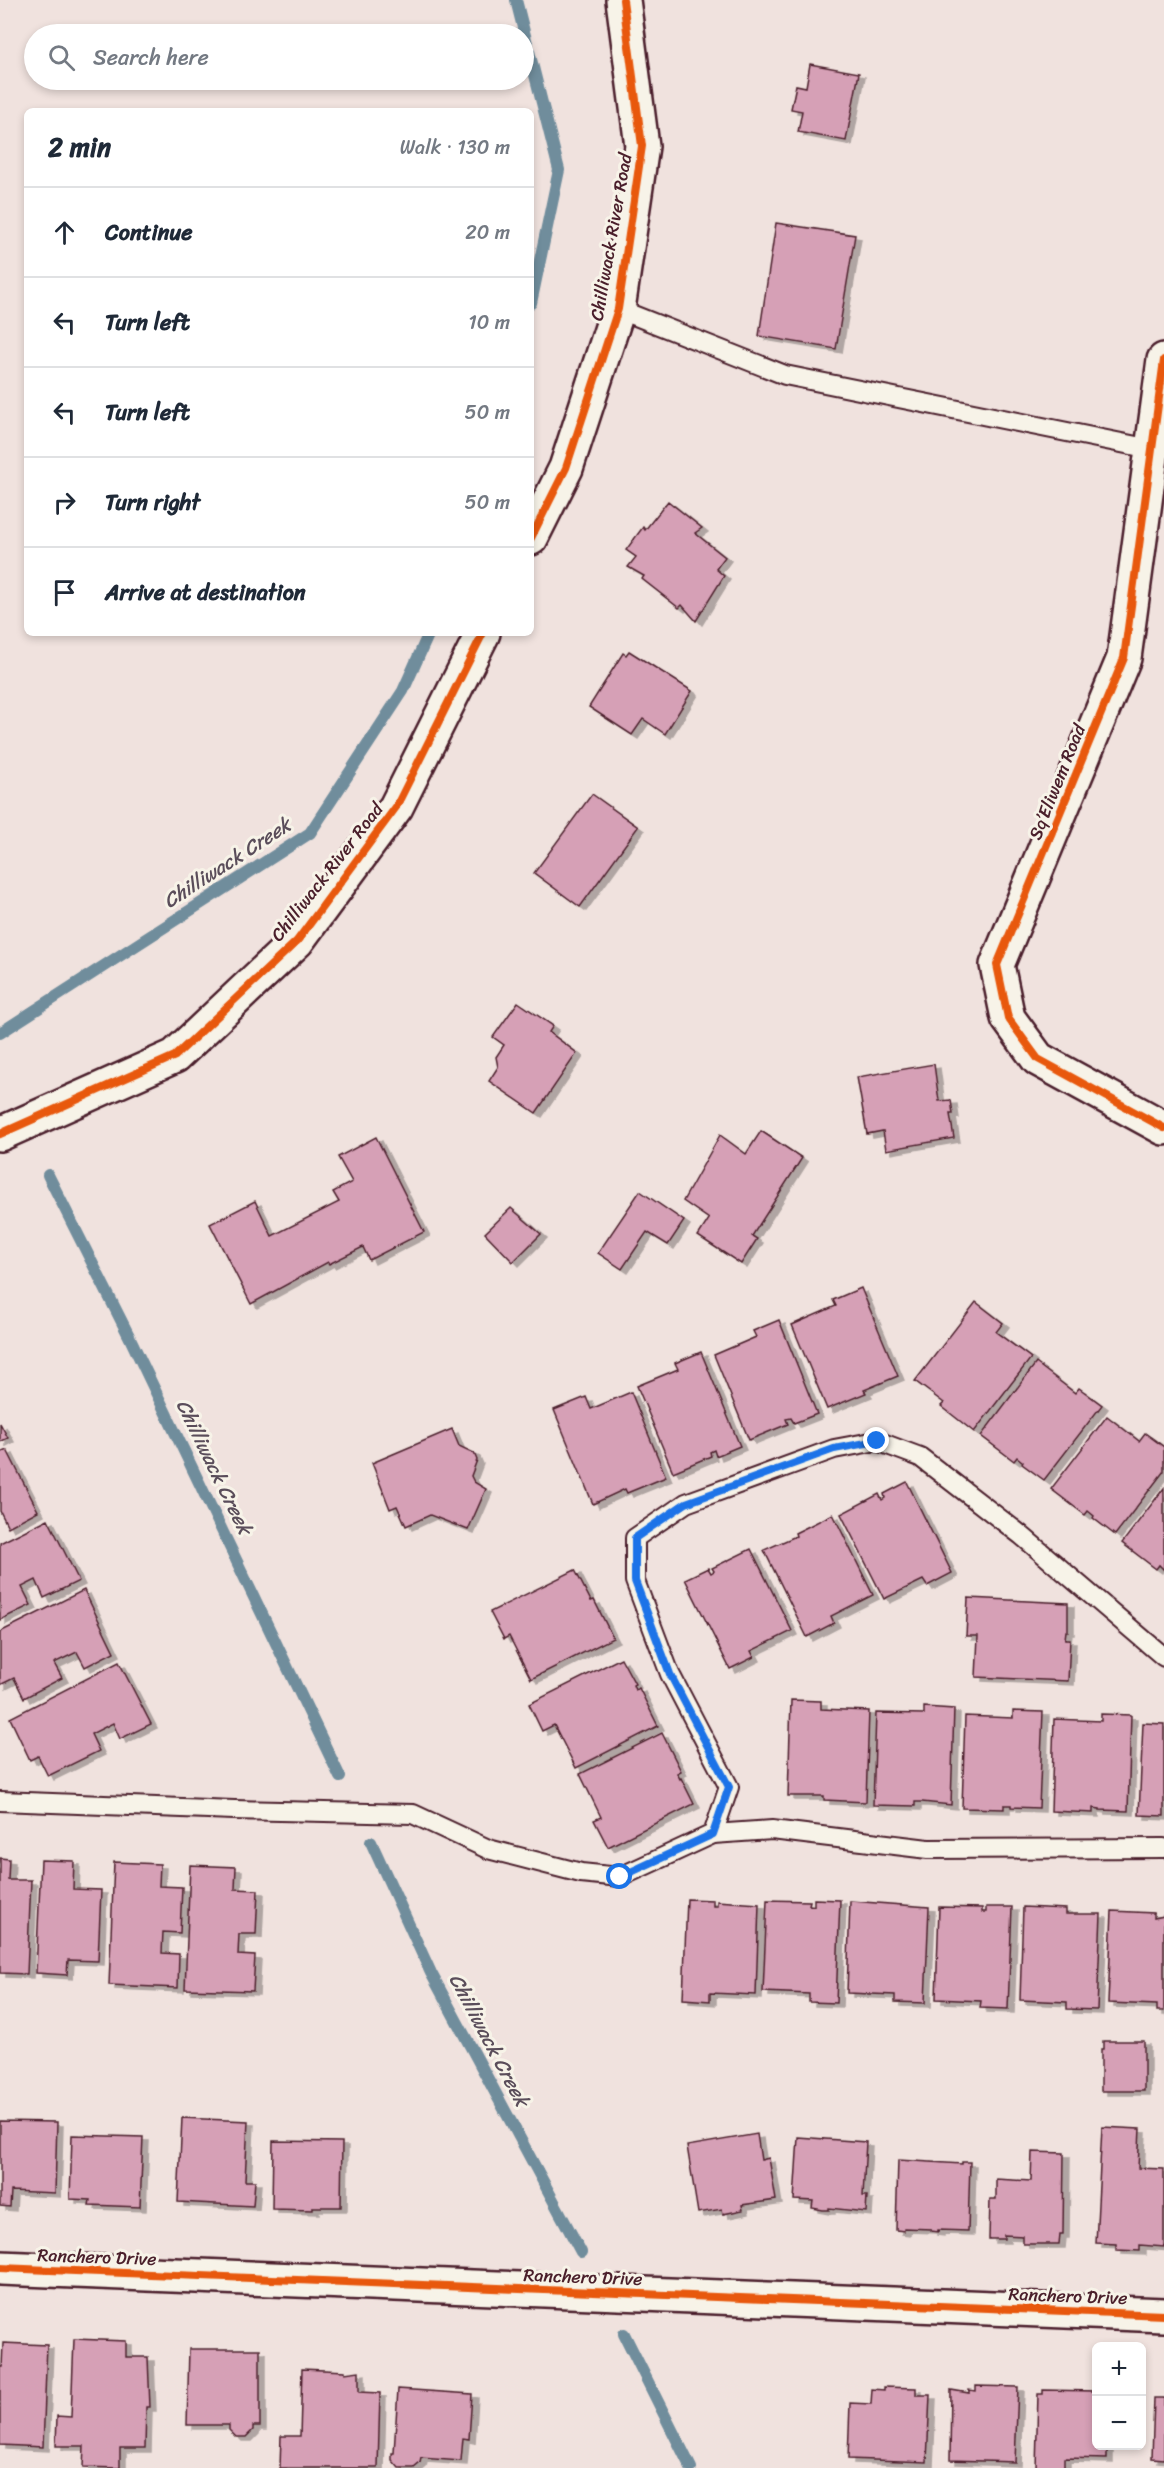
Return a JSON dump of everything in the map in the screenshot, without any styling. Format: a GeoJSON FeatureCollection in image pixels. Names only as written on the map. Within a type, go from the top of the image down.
{"type":"FeatureCollection","features":[{"type":"Feature","properties":{"kind":"street","name":"Chilliwack River Road"},"geometry":{"type":"LineString","coordinates":[[534,532],[566,468],[618,309],[642,146],[624,0]]}},
{"type":"Feature","properties":{"kind":"street","name":"Sq’Eliwem Road"},"geometry":{"type":"LineString","coordinates":[[1164,360],[1124,658],[997,965],[1008,1018],[1038,1059],[1164,1128]]}},
{"type":"Feature","properties":{"kind":"street","name":"Chilliwack River Road"},"geometry":{"type":"LineString","coordinates":[[0,1134],[175,1056],[297,941],[396,807],[482,636]]}},
{"type":"Feature","properties":{"kind":"street","name":"Ranchero Drive"},"geometry":{"type":"LineString","coordinates":[[0,2268],[1164,2315]]}},
{"type":"Feature","properties":{"kind":"lane"},"geometry":{"type":"LineString","coordinates":[[618,309],[785,375],[1151,449]]}},
{"type":"Feature","properties":{"kind":"lane"},"geometry":{"type":"LineString","coordinates":[[713,1834],[729,1787],[670,1674],[635,1581],[635,1538],[686,1503],[834,1449],[877,1441],[920,1457],[1021,1534],[1164,1657]]}},
{"type":"Feature","properties":{"kind":"lane"},"geometry":{"type":"LineString","coordinates":[[0,1801],[414,1814],[488,1849],[581,1873],[620,1877],[713,1834],[772,1830],[928,1849],[1164,1848]]}},
{"type":"Feature","properties":{"kind":"building"},"geometry":{"type":"Polygon","coordinates":[[[810,64],[859,73],[846,141],[798,132],[802,111],[791,109],[796,85],[806,87],[810,64]]]}},
{"type":"Feature","properties":{"kind":"building"},"geometry":{"type":"Polygon","coordinates":[[[776,223],[855,235],[836,349],[759,336],[776,223]]]}},
{"type":"Feature","properties":{"kind":"building"},"geometry":{"type":"Polygon","coordinates":[[[668,501],[702,528],[695,533],[725,557],[716,569],[724,576],[696,621],[682,605],[679,608],[642,579],[644,576],[628,567],[636,557],[626,550],[643,527],[645,530],[668,501]]]}},
{"type":"Feature","properties":{"kind":"building"},"geometry":{"type":"Polygon","coordinates":[[[629,651],[692,691],[665,734],[643,719],[632,735],[589,707],[623,653],[626,655],[629,651]]]}},
{"type":"Feature","properties":{"kind":"building"},"geometry":{"type":"Polygon","coordinates":[[[592,794],[638,827],[580,907],[534,873],[592,794]]]}},
{"type":"Feature","properties":{"kind":"building"},"geometry":{"type":"Polygon","coordinates":[[[518,1002],[553,1026],[549,1032],[577,1053],[536,1113],[489,1081],[498,1067],[496,1057],[504,1045],[493,1037],[518,1002]]]}},
{"type":"Feature","properties":{"kind":"building"},"geometry":{"type":"Polygon","coordinates":[[[934,1064],[939,1101],[951,1100],[953,1114],[950,1114],[954,1138],[886,1150],[883,1131],[867,1134],[857,1077],[934,1064]]]}},
{"type":"Feature","properties":{"kind":"building"},"geometry":{"type":"Polygon","coordinates":[[[761,1131],[802,1158],[752,1236],[757,1239],[741,1264],[698,1236],[709,1219],[683,1201],[720,1135],[746,1154],[761,1131]]]}},
{"type":"Feature","properties":{"kind":"building"},"geometry":{"type":"Polygon","coordinates":[[[376,1137],[424,1232],[369,1260],[363,1247],[329,1264],[328,1262],[251,1304],[210,1224],[255,1201],[272,1236],[339,1202],[333,1192],[352,1182],[338,1157],[376,1137]]]}},
{"type":"Feature","properties":{"kind":"building"},"geometry":{"type":"Polygon","coordinates":[[[640,1191],[684,1221],[668,1245],[647,1232],[622,1269],[598,1253],[640,1191]]]}},
{"type":"Feature","properties":{"kind":"building"},"geometry":{"type":"Polygon","coordinates":[[[511,1208],[541,1234],[513,1262],[485,1233],[511,1208]]]}},
{"type":"Feature","properties":{"kind":"building"},"geometry":{"type":"Polygon","coordinates":[[[861,1288],[898,1376],[864,1390],[866,1393],[827,1409],[792,1325],[836,1306],[833,1300],[861,1288]]]}},
{"type":"Feature","properties":{"kind":"building"},"geometry":{"type":"Polygon","coordinates":[[[976,1302],[1003,1323],[996,1332],[1031,1358],[974,1432],[941,1406],[944,1403],[915,1381],[976,1302]]]}},
{"type":"Feature","properties":{"kind":"building"},"geometry":{"type":"Polygon","coordinates":[[[779,1320],[817,1414],[794,1423],[791,1418],[786,1419],[788,1424],[749,1440],[714,1355],[756,1337],[753,1331],[779,1320]]]}},
{"type":"Feature","properties":{"kind":"building"},"geometry":{"type":"Polygon","coordinates":[[[701,1352],[740,1446],[716,1456],[714,1450],[710,1452],[711,1456],[673,1472],[637,1386],[678,1369],[675,1363],[701,1352]]]}},
{"type":"Feature","properties":{"kind":"building"},"geometry":{"type":"Polygon","coordinates":[[[1036,1363],[1075,1393],[1079,1388],[1102,1405],[1044,1480],[1022,1464],[1023,1462],[1017,1457],[1014,1461],[981,1436],[1036,1363]]]}},
{"type":"Feature","properties":{"kind":"building"},"geometry":{"type":"Polygon","coordinates":[[[631,1392],[666,1477],[627,1493],[625,1489],[593,1504],[554,1410],[586,1397],[591,1409],[631,1392]]]}},
{"type":"Feature","properties":{"kind":"building"},"geometry":{"type":"Polygon","coordinates":[[[1107,1416],[1139,1441],[1145,1433],[1164,1447],[1164,1471],[1115,1535],[1093,1518],[1094,1516],[1088,1511],[1085,1515],[1051,1489],[1107,1416]]]}},
{"type":"Feature","properties":{"kind":"building"},"geometry":{"type":"Polygon","coordinates":[[[0,1423],[8,1438],[0,1442],[0,1423]]]}},
{"type":"Feature","properties":{"kind":"building"},"geometry":{"type":"Polygon","coordinates":[[[452,1429],[459,1446],[474,1453],[477,1460],[471,1476],[474,1482],[486,1489],[468,1530],[430,1515],[406,1526],[397,1506],[390,1509],[372,1463],[452,1429]]]}},
{"type":"Feature","properties":{"kind":"building"},"geometry":{"type":"Polygon","coordinates":[[[7,1450],[38,1511],[8,1527],[0,1511],[0,1453],[7,1450]]]}},
{"type":"Feature","properties":{"kind":"building"},"geometry":{"type":"Polygon","coordinates":[[[907,1482],[952,1573],[927,1586],[923,1580],[884,1599],[841,1514],[879,1494],[882,1500],[885,1498],[884,1494],[907,1482]]]}},
{"type":"Feature","properties":{"kind":"building"},"geometry":{"type":"Polygon","coordinates":[[[1164,1488],[1164,1570],[1159,1565],[1156,1569],[1122,1543],[1164,1488]]]}},
{"type":"Feature","properties":{"kind":"building"},"geometry":{"type":"Polygon","coordinates":[[[833,1514],[873,1595],[831,1616],[834,1623],[807,1637],[764,1550],[796,1536],[795,1533],[833,1514]]]}},
{"type":"Feature","properties":{"kind":"building"},"geometry":{"type":"Polygon","coordinates":[[[48,1519],[79,1581],[44,1598],[36,1580],[22,1587],[31,1605],[0,1620],[0,1543],[48,1519]]]}},
{"type":"Feature","properties":{"kind":"building"},"geometry":{"type":"Polygon","coordinates":[[[751,1549],[792,1631],[751,1651],[754,1657],[730,1669],[685,1579],[708,1568],[711,1573],[714,1571],[712,1568],[751,1549]]]}},
{"type":"Feature","properties":{"kind":"building"},"geometry":{"type":"Polygon","coordinates":[[[575,1570],[591,1601],[594,1600],[613,1638],[531,1679],[509,1636],[504,1639],[490,1612],[575,1570]]]}},
{"type":"Feature","properties":{"kind":"building"},"geometry":{"type":"Polygon","coordinates":[[[84,1590],[114,1652],[85,1667],[77,1652],[54,1663],[62,1678],[24,1698],[14,1678],[0,1685],[0,1632],[84,1590]]]}},
{"type":"Feature","properties":{"kind":"building"},"geometry":{"type":"Polygon","coordinates":[[[968,1598],[1068,1603],[1068,1631],[1066,1631],[1065,1639],[1070,1639],[1068,1681],[976,1677],[978,1636],[966,1636],[968,1598]]]}},
{"type":"Feature","properties":{"kind":"building"},"geometry":{"type":"Polygon","coordinates":[[[621,1658],[635,1684],[633,1685],[635,1690],[639,1688],[658,1726],[576,1768],[554,1725],[542,1731],[529,1704],[621,1658]]]}},
{"type":"Feature","properties":{"kind":"building"},"geometry":{"type":"Polygon","coordinates":[[[119,1662],[151,1724],[120,1739],[113,1723],[91,1734],[99,1751],[48,1776],[38,1756],[30,1760],[10,1718],[119,1662]]]}},
{"type":"Feature","properties":{"kind":"building"},"geometry":{"type":"Polygon","coordinates":[[[791,1700],[821,1701],[821,1709],[869,1711],[866,1802],[824,1800],[824,1796],[788,1796],[791,1700]]]}},
{"type":"Feature","properties":{"kind":"building"},"geometry":{"type":"Polygon","coordinates":[[[924,1707],[954,1709],[951,1805],[915,1802],[915,1806],[873,1805],[876,1713],[924,1714],[924,1707]]]}},
{"type":"Feature","properties":{"kind":"building"},"geometry":{"type":"Polygon","coordinates":[[[1013,1711],[1043,1712],[1039,1808],[1004,1805],[1004,1809],[962,1808],[965,1716],[1013,1718],[1013,1711]]]}},
{"type":"Feature","properties":{"kind":"building"},"geometry":{"type":"Polygon","coordinates":[[[1101,1714],[1131,1715],[1128,1811],[1093,1808],[1093,1813],[1051,1811],[1054,1719],[1101,1721],[1101,1714]]]}},
{"type":"Feature","properties":{"kind":"building"},"geometry":{"type":"Polygon","coordinates":[[[1143,1723],[1164,1724],[1164,1816],[1139,1815],[1143,1723]]]}},
{"type":"Feature","properties":{"kind":"building"},"geometry":{"type":"Polygon","coordinates":[[[662,1733],[681,1771],[677,1773],[694,1804],[608,1847],[594,1820],[601,1817],[580,1774],[662,1733]]]}},
{"type":"Feature","properties":{"kind":"building"},"geometry":{"type":"Polygon","coordinates":[[[0,1858],[9,1859],[8,1880],[31,1880],[27,1974],[0,1973],[0,1858]]]}},
{"type":"Feature","properties":{"kind":"building"},"geometry":{"type":"Polygon","coordinates":[[[41,1860],[74,1861],[73,1889],[101,1890],[98,1961],[68,1960],[67,1975],[36,1973],[41,1860]]]}},
{"type":"Feature","properties":{"kind":"building"},"geometry":{"type":"Polygon","coordinates":[[[114,1862],[160,1864],[159,1886],[182,1887],[180,1933],[163,1932],[162,1953],[179,1954],[178,1988],[109,1985],[114,1862]]]}},
{"type":"Feature","properties":{"kind":"building"},"geometry":{"type":"Polygon","coordinates":[[[190,1865],[236,1867],[235,1889],[258,1890],[256,1934],[239,1934],[238,1955],[255,1956],[253,1991],[185,1989],[190,1865]]]}},
{"type":"Feature","properties":{"kind":"building"},"geometry":{"type":"Polygon","coordinates":[[[687,1899],[713,1900],[713,1906],[717,1906],[717,1901],[759,1904],[756,1995],[710,1993],[710,2001],[683,1999],[687,1899]]]}},
{"type":"Feature","properties":{"kind":"building"},"geometry":{"type":"Polygon","coordinates":[[[814,1899],[840,1900],[836,2003],[809,2002],[809,1994],[763,1992],[767,1900],[810,1901],[809,1905],[814,1906],[814,1899]]]}},
{"type":"Feature","properties":{"kind":"building"},"geometry":{"type":"Polygon","coordinates":[[[850,1901],[929,1907],[925,2003],[895,2002],[895,1995],[847,1993],[850,1901]]]}},
{"type":"Feature","properties":{"kind":"building"},"geometry":{"type":"Polygon","coordinates":[[[939,1907],[982,1908],[982,1912],[986,1912],[986,1907],[1012,1907],[1008,2009],[980,2008],[981,2001],[936,1999],[939,1907]]]}},
{"type":"Feature","properties":{"kind":"building"},"geometry":{"type":"Polygon","coordinates":[[[1023,1907],[1066,1909],[1066,1914],[1101,1914],[1097,2010],[1067,2009],[1067,2002],[1020,2000],[1023,1907]]]}},
{"type":"Feature","properties":{"kind":"building"},"geometry":{"type":"Polygon","coordinates":[[[1112,1911],[1154,1913],[1154,1918],[1164,1916],[1164,2011],[1157,2011],[1157,2005],[1108,2003],[1112,1911]]]}},
{"type":"Feature","properties":{"kind":"building"},"geometry":{"type":"Polygon","coordinates":[[[1103,2041],[1144,2041],[1144,2091],[1101,2091],[1103,2041]]]}},
{"type":"Feature","properties":{"kind":"building"},"geometry":{"type":"Polygon","coordinates":[[[182,2118],[248,2121],[245,2181],[255,2181],[253,2206],[178,2202],[182,2118]]]}},
{"type":"Feature","properties":{"kind":"building"},"geometry":{"type":"Polygon","coordinates":[[[0,2121],[57,2122],[55,2193],[11,2191],[10,2207],[0,2206],[0,2121]]]}},
{"type":"Feature","properties":{"kind":"building"},"geometry":{"type":"Polygon","coordinates":[[[1102,2127],[1140,2129],[1138,2168],[1164,2169],[1164,2247],[1140,2245],[1140,2251],[1116,2250],[1116,2244],[1096,2243],[1102,2127]]]}},
{"type":"Feature","properties":{"kind":"building"},"geometry":{"type":"Polygon","coordinates":[[[757,2134],[761,2160],[769,2158],[776,2200],[742,2205],[743,2210],[723,2214],[722,2209],[698,2213],[687,2146],[757,2134]]]}},
{"type":"Feature","properties":{"kind":"building"},"geometry":{"type":"Polygon","coordinates":[[[72,2135],[143,2137],[140,2207],[89,2205],[90,2200],[70,2199],[72,2135]]]}},
{"type":"Feature","properties":{"kind":"building"},"geometry":{"type":"Polygon","coordinates":[[[798,2137],[866,2142],[863,2196],[867,2196],[866,2212],[829,2208],[829,2210],[823,2210],[812,2208],[813,2201],[794,2200],[798,2137]]]}},
{"type":"Feature","properties":{"kind":"building"},"geometry":{"type":"Polygon","coordinates":[[[273,2141],[342,2142],[341,2207],[313,2207],[313,2210],[272,2209],[273,2141]]]}},
{"type":"Feature","properties":{"kind":"building"},"geometry":{"type":"Polygon","coordinates":[[[1032,2152],[1064,2153],[1063,2234],[1060,2234],[1059,2244],[1023,2244],[1023,2236],[1004,2235],[1004,2239],[989,2239],[990,2199],[996,2199],[996,2179],[1031,2181],[1032,2152]]]}},
{"type":"Feature","properties":{"kind":"building"},"geometry":{"type":"Polygon","coordinates":[[[898,2160],[962,2164],[962,2162],[970,2162],[968,2231],[938,2230],[938,2232],[931,2231],[931,2229],[904,2228],[904,2231],[896,2230],[898,2160]]]}},
{"type":"Feature","properties":{"kind":"building"},"geometry":{"type":"Polygon","coordinates":[[[74,2339],[126,2341],[126,2357],[148,2357],[150,2407],[146,2407],[145,2448],[120,2448],[120,2468],[83,2467],[84,2446],[56,2446],[57,2416],[71,2417],[74,2339]]]}},
{"type":"Feature","properties":{"kind":"building"},"geometry":{"type":"Polygon","coordinates":[[[3,2343],[47,2345],[43,2447],[0,2445],[0,2367],[2,2367],[3,2343]]]}},
{"type":"Feature","properties":{"kind":"building"},"geometry":{"type":"Polygon","coordinates":[[[189,2349],[260,2349],[260,2426],[253,2426],[253,2430],[246,2437],[236,2437],[229,2430],[229,2425],[187,2425],[189,2349]]]}},
{"type":"Feature","properties":{"kind":"building"},"geometry":{"type":"Polygon","coordinates":[[[302,2369],[345,2371],[345,2373],[359,2371],[359,2392],[380,2393],[378,2468],[280,2468],[281,2436],[300,2436],[302,2369]]]}},
{"type":"Feature","properties":{"kind":"building"},"geometry":{"type":"Polygon","coordinates":[[[976,2386],[1018,2387],[1015,2462],[950,2460],[951,2390],[969,2393],[969,2390],[976,2391],[976,2386]]]}},
{"type":"Feature","properties":{"kind":"building"},"geometry":{"type":"Polygon","coordinates":[[[884,2387],[916,2388],[916,2395],[930,2395],[927,2462],[848,2459],[850,2403],[871,2404],[872,2389],[884,2390],[884,2387]]]}},
{"type":"Feature","properties":{"kind":"building"},"geometry":{"type":"Polygon","coordinates":[[[398,2389],[472,2394],[469,2439],[463,2438],[461,2461],[421,2458],[420,2463],[414,2468],[399,2468],[392,2460],[398,2389]]]}},
{"type":"Feature","properties":{"kind":"building"},"geometry":{"type":"Polygon","coordinates":[[[1043,2390],[1092,2391],[1092,2450],[1107,2450],[1107,2459],[1064,2458],[1064,2468],[1036,2468],[1038,2394],[1043,2394],[1043,2390]]]}},
{"type":"Feature","properties":{"kind":"building"},"geometry":{"type":"Polygon","coordinates":[[[1154,2398],[1164,2398],[1164,2459],[1152,2458],[1154,2398]]]}},
{"type":"Feature","properties":{"kind":"waterway","name":"Chilliwack Creek"},"geometry":{"type":"LineString","coordinates":[[516,0],[522,24]]}},
{"type":"Feature","properties":{"kind":"waterway","name":"Chilliwack Creek"},"geometry":{"type":"LineString","coordinates":[[534,71],[559,170],[534,289]]}},
{"type":"Feature","properties":{"kind":"waterway","name":"Chilliwack Creek"},"geometry":{"type":"LineString","coordinates":[[0,1033],[310,833],[403,691],[428,636]]}},
{"type":"Feature","properties":{"kind":"waterway","name":"Chilliwack Creek"},"geometry":{"type":"LineString","coordinates":[[48,1175],[129,1336],[340,1777]]}},
{"type":"Feature","properties":{"kind":"waterway","name":"Chilliwack Creek"},"geometry":{"type":"LineString","coordinates":[[371,1842],[431,1973],[581,2252]]}},
{"type":"Feature","properties":{"kind":"waterway","name":"Chilliwack Creek"},"geometry":{"type":"LineString","coordinates":[[624,2334],[691,2468]]}},
{"type":"Feature","properties":{"kind":"cycle path"},"geometry":{"type":"LineString","coordinates":[[534,532],[566,468],[618,309],[642,146],[623,0]]}},
{"type":"Feature","properties":{"kind":"cycle path"},"geometry":{"type":"LineString","coordinates":[[1164,360],[1124,658],[997,965],[1008,1018],[1038,1059],[1164,1128]]}},
{"type":"Feature","properties":{"kind":"cycle path"},"geometry":{"type":"LineString","coordinates":[[0,1134],[175,1056],[297,941],[396,807],[482,636]]}},
{"type":"Feature","properties":{"kind":"cycle path"},"geometry":{"type":"LineString","coordinates":[[0,2268],[1164,2315]]}},
{"type":"Feature","properties":{"kind":"route"},"geometry":{"type":"LineString","coordinates":[[620,1877],[713,1834],[729,1787],[670,1674],[635,1581],[635,1538],[686,1503],[834,1449],[877,1441]]}}]}
